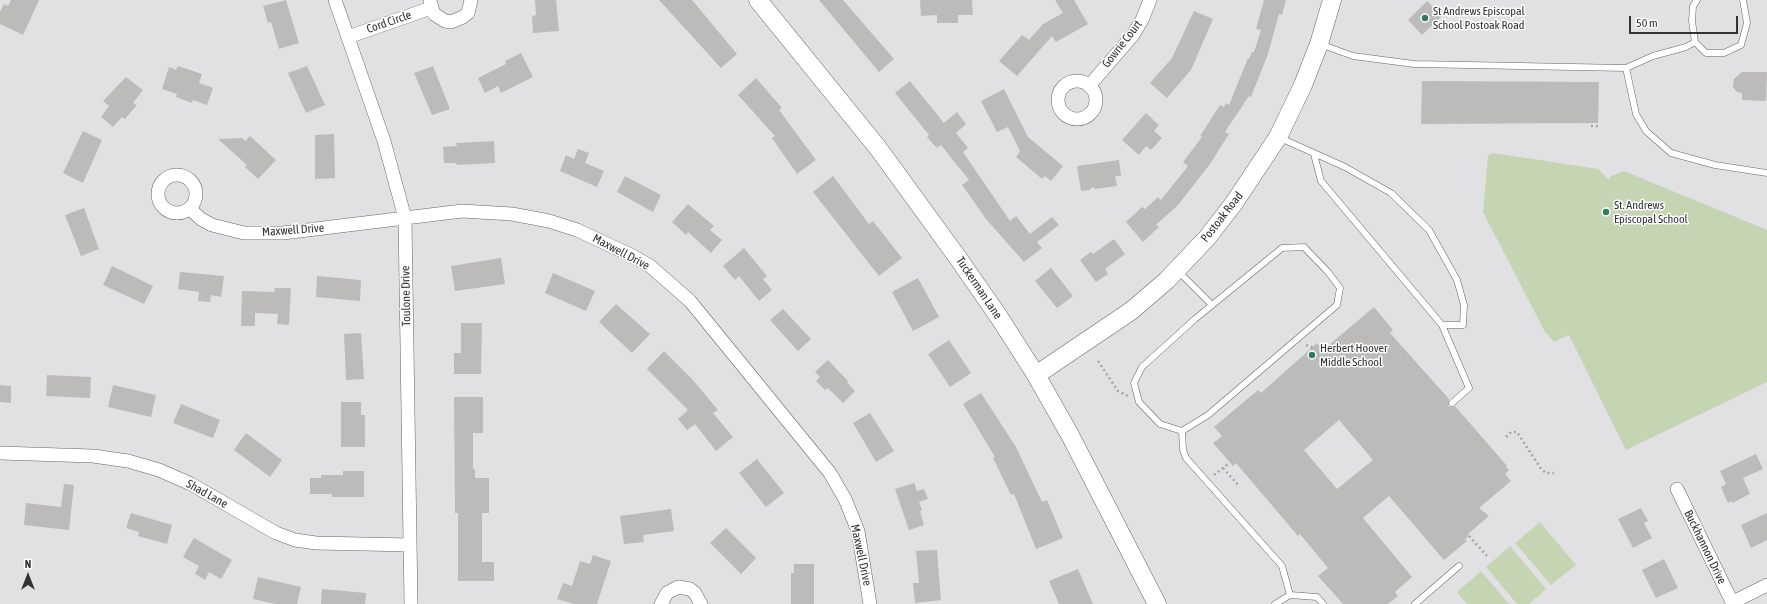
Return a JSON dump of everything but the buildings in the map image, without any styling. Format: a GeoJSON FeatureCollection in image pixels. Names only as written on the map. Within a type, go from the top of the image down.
{"type":"FeatureCollection","features":[{"type":"Feature","properties":{"kind":"main road","name":"Tuckerman Lane"},"geometry":{"type":"LineString","coordinates":[[758,0],[874,142],[917,200],[999,317],[1036,375],[1102,494],[1157,604]]}},
{"type":"Feature","properties":{"kind":"main road","name":"Postoak Road"},"geometry":{"type":"LineString","coordinates":[[1036,375],[1131,311],[1177,270],[1207,238],[1234,203],[1278,137],[1303,85],[1319,44],[1332,0]]}},
{"type":"Feature","properties":{"kind":"street","name":"Toulone Drive"},"geometry":{"type":"LineString","coordinates":[[335,0],[384,141],[405,218],[411,604]]}},
{"type":"Feature","properties":{"kind":"street","name":"Cord Circle"},"geometry":{"type":"LineString","coordinates":[[348,36],[431,4],[439,18],[451,22],[468,13],[471,0]]}},
{"type":"Feature","properties":{"kind":"street","name":"Gowrie Court"},"geometry":{"type":"LineString","coordinates":[[1089,86],[1133,35],[1142,20],[1150,0]]}},
{"type":"Feature","properties":{"kind":"street","name":"Maxwell Drive"},"geometry":{"type":"LineString","coordinates":[[190,209],[201,219],[212,225],[244,233],[282,233],[462,212],[512,214],[549,221],[577,230],[631,255],[650,266],[674,286],[700,313],[830,473],[845,499],[858,531],[870,604]]}},
{"type":"Feature","properties":{"kind":"street","name":"Shad Lane"},"geometry":{"type":"LineString","coordinates":[[0,453],[93,456],[128,461],[159,470],[191,484],[276,533],[295,540],[316,544],[410,545]]}},
{"type":"Feature","properties":{"kind":"street","name":"Buckhannon Drive"},"geometry":{"type":"LineString","coordinates":[[1677,489],[1733,603]]}},
{"type":"Feature","properties":{"kind":"street"},"geometry":{"type":"LineString","coordinates":[[1733,603],[1767,585]]}},
{"type":"Feature","properties":{"kind":"street"},"geometry":{"type":"LineString","coordinates":[[661,604],[663,598],[672,589],[684,587],[695,593],[701,604]]}},
{"type":"Feature","properties":{"kind":"lane"},"geometry":{"type":"LineString","coordinates":[[1697,0],[1693,6],[1692,21],[1695,42],[1706,53],[1724,53],[1741,45],[1747,23],[1743,0]]}},
{"type":"Feature","properties":{"kind":"lane"},"geometry":{"type":"LineString","coordinates":[[1319,44],[1353,56],[1414,64],[1626,68],[1653,56],[1686,47],[1695,42]]}},
{"type":"Feature","properties":{"kind":"lane"},"geometry":{"type":"LineString","coordinates":[[1626,68],[1636,114],[1646,131],[1671,153],[1714,165],[1767,173]]}},
{"type":"Feature","properties":{"kind":"lane"},"geometry":{"type":"LineString","coordinates":[[1278,137],[1345,167],[1391,193],[1429,230],[1457,280],[1464,305],[1463,325],[1442,325]]}},
{"type":"Feature","properties":{"kind":"lane"},"geometry":{"type":"LineString","coordinates":[[1314,154],[1321,180],[1442,325],[1469,388],[1452,403]]}},
{"type":"Feature","properties":{"kind":"lane"},"geometry":{"type":"LineString","coordinates":[[1282,248],[1304,248],[1328,272],[1340,288],[1337,306],[1208,415],[1182,431],[1160,424],[1140,402],[1134,382],[1142,367],[1212,305],[1282,248]]}},
{"type":"Feature","properties":{"kind":"lane"},"geometry":{"type":"LineString","coordinates":[[1177,270],[1212,305]]}},
{"type":"Feature","properties":{"kind":"lane"},"geometry":{"type":"LineString","coordinates":[[1182,431],[1183,450],[1186,458],[1282,566],[1290,595]]}},
{"type":"Feature","properties":{"kind":"lane"},"geometry":{"type":"LineString","coordinates":[[1415,604],[1459,566]]}},
{"type":"Feature","properties":{"kind":"lane"},"geometry":{"type":"LineString","coordinates":[[1275,604],[1290,595],[1317,597],[1323,604]]}},
{"type":"Feature","properties":{"kind":"path"},"geometry":{"type":"LineString","coordinates":[[1591,126],[1600,126]]}},
{"type":"Feature","properties":{"kind":"path"},"geometry":{"type":"LineString","coordinates":[[1306,345],[1313,348]]}},
{"type":"Feature","properties":{"kind":"path"},"geometry":{"type":"LineString","coordinates":[[1098,361],[1118,392],[1140,402]]}},
{"type":"Feature","properties":{"kind":"path"},"geometry":{"type":"LineString","coordinates":[[1506,437],[1511,432],[1517,432],[1541,469],[1546,473],[1554,473]]}},
{"type":"Feature","properties":{"kind":"path"},"geometry":{"type":"LineString","coordinates":[[1207,481],[1228,464]]}},
{"type":"Feature","properties":{"kind":"path"},"geometry":{"type":"LineString","coordinates":[[1223,468],[1239,486]]}},
{"type":"Feature","properties":{"kind":"path"},"geometry":{"type":"LineString","coordinates":[[1469,536],[1488,557]]}},
{"type":"Feature","properties":{"kind":"green space"},"geometry":{"type":"Polygon","coordinates":[[[1493,153],[1598,169],[1609,180],[1611,176],[1624,171],[1767,230],[1767,382],[1626,450],[1569,335],[1554,342],[1545,332],[1483,212],[1488,156],[1493,153]]]}},
{"type":"Feature","properties":{"kind":"green space"},"geometry":{"type":"Polygon","coordinates":[[[1540,522],[1576,565],[1551,585],[1515,543],[1540,522]]]}},
{"type":"Feature","properties":{"kind":"green space"},"geometry":{"type":"Polygon","coordinates":[[[1510,546],[1546,589],[1529,604],[1517,604],[1486,567],[1510,546]]]}},
{"type":"Feature","properties":{"kind":"green space"},"geometry":{"type":"Polygon","coordinates":[[[1481,571],[1509,604],[1467,604],[1457,592],[1481,571]]]}},
{"type":"Feature","properties":{"kind":"place","name":"St Andrews Episcopal School Postoak Road"},"geometry":{"type":"Point","coordinates":[1425,18]}},
{"type":"Feature","properties":{"kind":"place","name":"St. Andrews Episcopal School"},"geometry":{"type":"Point","coordinates":[1606,212]}},
{"type":"Feature","properties":{"kind":"place","name":"Herbert Hoover Middle School"},"geometry":{"type":"Point","coordinates":[1312,355]}}]}
